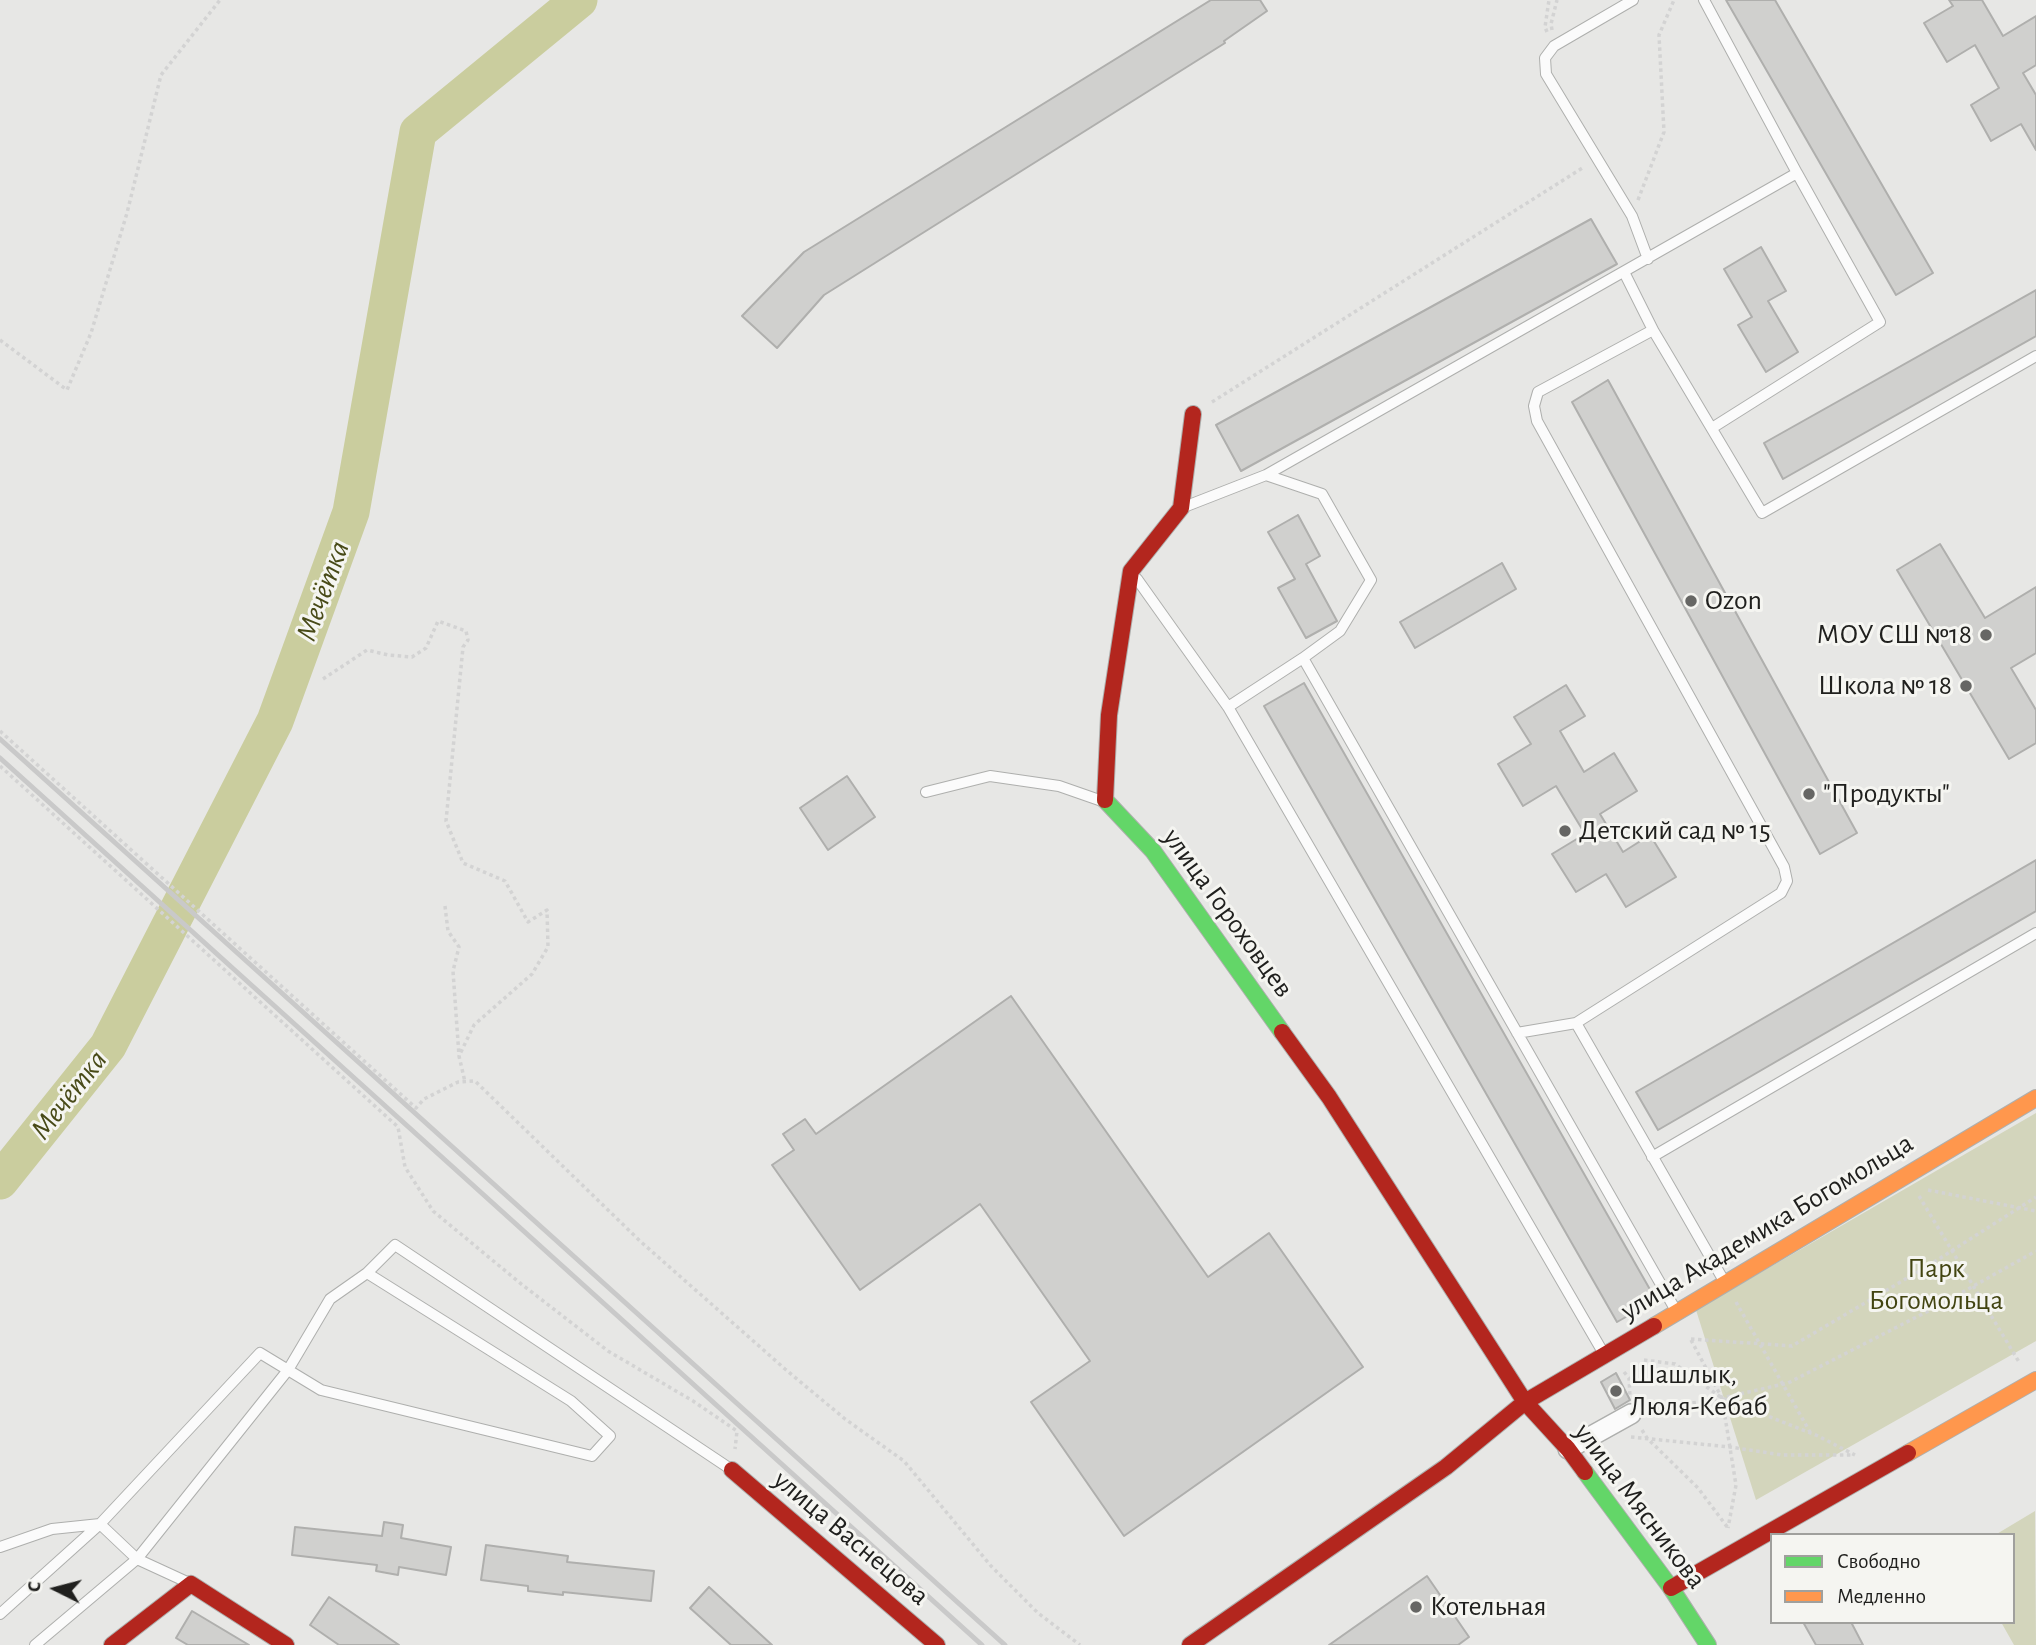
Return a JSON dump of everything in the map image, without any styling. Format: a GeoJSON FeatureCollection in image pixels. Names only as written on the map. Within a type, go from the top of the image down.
{"type":"FeatureCollection","features":[{"type":"Feature","properties":{"kind":"street"},"geometry":{"type":"LineString","coordinates":[[1105,802],[1109,715],[1131,570],[1181,508],[1193,414]]}},
{"type":"Feature","properties":{"kind":"street","name":"улица Гороховцев"},"geometry":{"type":"LineString","coordinates":[[1105,802],[1153,851],[1329,1097],[1525,1402]]}},
{"type":"Feature","properties":{"kind":"street","name":"улица Академика Богомольца"},"geometry":{"type":"LineString","coordinates":[[1190,1645],[1446,1467],[1525,1402],[1724,1282],[1910,1181],[2036,1098]]}},
{"type":"Feature","properties":{"kind":"street"},"geometry":{"type":"LineString","coordinates":[[1671,1588],[2036,1380]]}},
{"type":"Feature","properties":{"kind":"street","name":"улица Мясникова"},"geometry":{"type":"LineString","coordinates":[[1525,1402],[1568,1449],[1671,1588],[1709,1645]]}},
{"type":"Feature","properties":{"kind":"street"},"geometry":{"type":"LineString","coordinates":[[1568,1449],[1631,1413]]}},
{"type":"Feature","properties":{"kind":"street","name":"улица Васнецова"},"geometry":{"type":"LineString","coordinates":[[732,1470],[937,1645]]}},
{"type":"Feature","properties":{"kind":"street"},"geometry":{"type":"LineString","coordinates":[[112,1645],[191,1584],[286,1645]]}},
{"type":"Feature","properties":{"kind":"lane"},"geometry":{"type":"LineString","coordinates":[[1633,0],[1554,46],[1545,58],[1546,74],[1632,216],[1648,259]]}},
{"type":"Feature","properties":{"kind":"lane"},"geometry":{"type":"LineString","coordinates":[[1704,0],[1880,322],[1712,428]]}},
{"type":"Feature","properties":{"kind":"lane"},"geometry":{"type":"LineString","coordinates":[[1181,508],[1266,475],[1797,173]]}},
{"type":"Feature","properties":{"kind":"lane"},"geometry":{"type":"LineString","coordinates":[[1624,272],[1653,330],[1762,513],[2036,356]]}},
{"type":"Feature","properties":{"kind":"lane"},"geometry":{"type":"LineString","coordinates":[[1517,1033],[1576,1023],[1781,893],[1787,881],[1784,867],[1537,421],[1534,406],[1538,392],[1653,330]]}},
{"type":"Feature","properties":{"kind":"lane"},"geometry":{"type":"LineString","coordinates":[[1228,707],[1340,631],[1371,580],[1322,494],[1266,475]]}},
{"type":"Feature","properties":{"kind":"lane"},"geometry":{"type":"LineString","coordinates":[[1131,570],[1228,707],[1604,1354]]}},
{"type":"Feature","properties":{"kind":"lane"},"geometry":{"type":"LineString","coordinates":[[1303,658],[1675,1311]]}},
{"type":"Feature","properties":{"kind":"lane"},"geometry":{"type":"LineString","coordinates":[[926,792],[990,776],[1059,786],[1105,802]]}},
{"type":"Feature","properties":{"kind":"lane"},"geometry":{"type":"LineString","coordinates":[[1652,1157],[2036,933]]}},
{"type":"Feature","properties":{"kind":"lane"},"geometry":{"type":"LineString","coordinates":[[1576,1023],[1724,1282]]}},
{"type":"Feature","properties":{"kind":"lane"},"geometry":{"type":"LineString","coordinates":[[35,1645],[137,1559],[288,1370],[330,1298],[367,1273],[395,1245],[732,1470]]}},
{"type":"Feature","properties":{"kind":"lane"},"geometry":{"type":"LineString","coordinates":[[0,1614],[100,1524],[260,1353],[321,1390],[592,1456],[610,1436],[570,1401],[367,1273]]}},
{"type":"Feature","properties":{"kind":"lane"},"geometry":{"type":"LineString","coordinates":[[0,1547],[52,1529],[100,1524],[137,1559],[191,1584]]}},
{"type":"Feature","properties":{"kind":"path"},"geometry":{"type":"LineString","coordinates":[[0,340],[67,390],[91,333],[127,213],[161,75],[220,0]]}},
{"type":"Feature","properties":{"kind":"path"},"geometry":{"type":"LineString","coordinates":[[1549,0],[1545,27],[1554,46]]}},
{"type":"Feature","properties":{"kind":"path"},"geometry":{"type":"LineString","coordinates":[[1554,46],[1551,24],[1557,0]]}},
{"type":"Feature","properties":{"kind":"path"},"geometry":{"type":"LineString","coordinates":[[1632,216],[1664,132],[1659,35],[1674,0]]}},
{"type":"Feature","properties":{"kind":"path"},"geometry":{"type":"LineString","coordinates":[[1193,414],[1598,158]]}},
{"type":"Feature","properties":{"kind":"path"},"geometry":{"type":"LineString","coordinates":[[323,679],[367,650],[412,657],[426,648],[438,621],[466,631],[468,640],[463,648],[446,821],[463,863],[505,881],[528,922],[547,910],[548,947],[531,974],[474,1025],[459,1056]]}},
{"type":"Feature","properties":{"kind":"path"},"geometry":{"type":"LineString","coordinates":[[0,731],[416,1108],[424,1100],[458,1082],[475,1081],[640,1241],[785,1369],[845,1419],[904,1461],[991,1566],[1038,1613],[1080,1645]]}},
{"type":"Feature","properties":{"kind":"path"},"geometry":{"type":"LineString","coordinates":[[0,766],[398,1127],[405,1167],[433,1211],[608,1351],[693,1401],[737,1431],[732,1470]]}},
{"type":"Feature","properties":{"kind":"path"},"geometry":{"type":"LineString","coordinates":[[445,906],[447,931],[459,947],[453,971],[459,1056],[465,1082]]}},
{"type":"Feature","properties":{"kind":"path"},"geometry":{"type":"LineString","coordinates":[[1910,1181],[2036,1211]]}},
{"type":"Feature","properties":{"kind":"path"},"geometry":{"type":"LineString","coordinates":[[1910,1181],[2019,1362]]}},
{"type":"Feature","properties":{"kind":"path"},"geometry":{"type":"LineString","coordinates":[[1690,1339],[1791,1346],[1952,1251],[2036,1197]]}},
{"type":"Feature","properties":{"kind":"path"},"geometry":{"type":"LineString","coordinates":[[1631,1413],[1722,1398],[1783,1384],[2036,1251]]}},
{"type":"Feature","properties":{"kind":"path"},"geometry":{"type":"LineString","coordinates":[[1724,1282],[1810,1433]]}},
{"type":"Feature","properties":{"kind":"path"},"geometry":{"type":"LineString","coordinates":[[1604,1354],[1629,1378],[1631,1413],[1647,1438],[1698,1488],[1728,1528],[1736,1485],[1722,1398],[1675,1311]]}},
{"type":"Feature","properties":{"kind":"path"},"geometry":{"type":"LineString","coordinates":[[1595,1434],[1730,1447],[1782,1455],[1856,1455],[1810,1433],[1722,1398],[1675,1364],[1640,1359]]}},
{"type":"Feature","properties":{"kind":"green space","name":"Парк Богомольца"},"geometry":{"type":"Polygon","coordinates":[[[2036,1113],[2036,1341],[1756,1500],[1696,1310],[2036,1113]]]}},
{"type":"Feature","properties":{"kind":"green space"},"geometry":{"type":"Polygon","coordinates":[[[2035,1511],[2036,1645],[2014,1645],[2002,1624],[2015,1624],[2015,1533],[1998,1533],[2035,1511]]]}},
{"type":"Feature","properties":{"kind":"building"},"geometry":{"type":"Polygon","coordinates":[[[1211,0],[1260,0],[1267,11],[1224,41],[1225,43],[824,295],[777,348],[742,316],[804,252],[1211,0]]]}},
{"type":"Feature","properties":{"kind":"building"},"geometry":{"type":"Polygon","coordinates":[[[1726,0],[1775,0],[1933,273],[1896,295],[1726,0]]]}},
{"type":"Feature","properties":{"kind":"building"},"geometry":{"type":"Polygon","coordinates":[[[1949,0],[1982,0],[2003,36],[2036,16],[2036,65],[2023,73],[2036,95],[2036,150],[2021,124],[1991,141],[1971,105],[1999,88],[1975,45],[1947,62],[1924,23],[1953,6],[1949,0]]]}},
{"type":"Feature","properties":{"kind":"building"},"geometry":{"type":"Polygon","coordinates":[[[1591,219],[1617,264],[1241,471],[1216,425],[1591,219]]]}},
{"type":"Feature","properties":{"kind":"building"},"geometry":{"type":"Polygon","coordinates":[[[1761,247],[1786,291],[1768,301],[1798,352],[1766,372],[1738,325],[1752,317],[1724,269],[1761,247]]]}},
{"type":"Feature","properties":{"kind":"building"},"geometry":{"type":"Polygon","coordinates":[[[2036,290],[2036,336],[1783,479],[1764,443],[2036,290]]]}},
{"type":"Feature","properties":{"kind":"building"},"geometry":{"type":"Polygon","coordinates":[[[1608,380],[1857,833],[1820,854],[1572,402],[1608,380]]]}},
{"type":"Feature","properties":{"kind":"building"},"geometry":{"type":"Polygon","coordinates":[[[1298,515],[1320,556],[1306,564],[1337,621],[1306,638],[1278,588],[1295,579],[1268,532],[1298,515]]]}},
{"type":"Feature","properties":{"kind":"building","name":"МОУ СШ №18"},"geometry":{"type":"Polygon","coordinates":[[[1940,544],[1985,618],[2036,587],[2036,653],[2011,668],[2036,710],[2036,743],[2009,759],[1897,570],[1940,544]]]}},
{"type":"Feature","properties":{"kind":"building"},"geometry":{"type":"Polygon","coordinates":[[[1502,563],[1516,589],[1415,648],[1400,622],[1502,563]]]}},
{"type":"Feature","properties":{"kind":"building"},"geometry":{"type":"Polygon","coordinates":[[[1304,683],[1656,1300],[1617,1322],[1264,706],[1304,683]]]}},
{"type":"Feature","properties":{"kind":"building"},"geometry":{"type":"Polygon","coordinates":[[[1566,685],[1585,716],[1560,731],[1584,772],[1614,753],[1637,791],[1600,814],[1623,852],[1650,835],[1676,877],[1626,907],[1606,874],[1576,892],[1552,854],[1585,834],[1556,786],[1523,806],[1498,764],[1531,744],[1514,717],[1566,685]]]}},
{"type":"Feature","properties":{"kind":"building"},"geometry":{"type":"Polygon","coordinates":[[[847,776],[875,817],[828,850],[800,808],[847,776]]]}},
{"type":"Feature","properties":{"kind":"building"},"geometry":{"type":"Polygon","coordinates":[[[2036,860],[2036,911],[1658,1130],[1636,1092],[2036,860]]]}},
{"type":"Feature","properties":{"kind":"building"},"geometry":{"type":"Polygon","coordinates":[[[1011,996],[1208,1277],[1269,1233],[1363,1367],[1124,1536],[1031,1402],[1090,1361],[980,1204],[860,1290],[772,1165],[794,1150],[783,1134],[805,1119],[816,1134],[1011,996]]]}},
{"type":"Feature","properties":{"kind":"building","name":"Шашлык, Люля-Кебаб"},"geometry":{"type":"Polygon","coordinates":[[[1616,1373],[1630,1400],[1615,1409],[1601,1382],[1616,1373]]]}},
{"type":"Feature","properties":{"kind":"building"},"geometry":{"type":"Polygon","coordinates":[[[384,1522],[403,1525],[401,1538],[451,1547],[446,1575],[399,1567],[398,1575],[376,1571],[377,1565],[292,1555],[295,1527],[382,1536],[384,1522]]]}},
{"type":"Feature","properties":{"kind":"building"},"geometry":{"type":"Polygon","coordinates":[[[486,1545],[568,1556],[567,1562],[654,1571],[651,1601],[528,1591],[528,1586],[481,1580],[486,1545]]]}},
{"type":"Feature","properties":{"kind":"building","name":"Котельная"},"geometry":{"type":"Polygon","coordinates":[[[1427,1576],[1469,1637],[1458,1645],[1329,1645],[1427,1576]]]}},
{"type":"Feature","properties":{"kind":"building"},"geometry":{"type":"Polygon","coordinates":[[[709,1587],[772,1645],[731,1645],[690,1608],[709,1587]]]}},
{"type":"Feature","properties":{"kind":"building"},"geometry":{"type":"Polygon","coordinates":[[[329,1597],[399,1645],[339,1645],[310,1625],[329,1597]]]}},
{"type":"Feature","properties":{"kind":"building"},"geometry":{"type":"Polygon","coordinates":[[[192,1611],[249,1645],[188,1645],[176,1638],[192,1611]]]}},
{"type":"Feature","properties":{"kind":"building"},"geometry":{"type":"Polygon","coordinates":[[[1804,1624],[1852,1624],[1863,1645],[1816,1645],[1804,1624]]]}},
{"type":"Feature","properties":{"kind":"waterway","name":"Мечётка"},"geometry":{"type":"LineString","coordinates":[[0,1181],[108,1046],[275,721],[351,512],[418,132],[579,0]]}},
{"type":"Feature","properties":{"kind":"railway"},"geometry":{"type":"LineString","coordinates":[[0,739],[1005,1645]]}},
{"type":"Feature","properties":{"kind":"railway"},"geometry":{"type":"LineString","coordinates":[[0,758],[982,1645]]}},
{"type":"Feature","properties":{"kind":"traffic: fast"},"geometry":{"type":"LineString","coordinates":[[1105,800],[1153,851],[1282,1032]]}},
{"type":"Feature","properties":{"kind":"traffic: fast"},"geometry":{"type":"LineString","coordinates":[[1585,1472],[1671,1588],[1708,1645]]}},
{"type":"Feature","properties":{"kind":"traffic: slow"},"geometry":{"type":"LineString","coordinates":[[1654,1326],[2036,1098]]}},
{"type":"Feature","properties":{"kind":"traffic: slow"},"geometry":{"type":"LineString","coordinates":[[1908,1453],[2036,1380]]}},
{"type":"Feature","properties":{"kind":"traffic: jam"},"geometry":{"type":"LineString","coordinates":[[1105,800],[1109,715],[1131,571],[1181,508],[1193,414]]}},
{"type":"Feature","properties":{"kind":"traffic: jam"},"geometry":{"type":"LineString","coordinates":[[1282,1032],[1329,1097],[1525,1402],[1585,1472]]}},
{"type":"Feature","properties":{"kind":"traffic: jam"},"geometry":{"type":"LineString","coordinates":[[1190,1645],[1446,1467],[1525,1402],[1654,1326]]}},
{"type":"Feature","properties":{"kind":"traffic: jam"},"geometry":{"type":"LineString","coordinates":[[1671,1588],[1908,1453]]}},
{"type":"Feature","properties":{"kind":"traffic: jam"},"geometry":{"type":"LineString","coordinates":[[732,1470],[937,1645]]}},
{"type":"Feature","properties":{"kind":"traffic: jam"},"geometry":{"type":"LineString","coordinates":[[112,1645],[191,1584],[286,1645]]}},
{"type":"Feature","properties":{"kind":"place","name":"Ozon"},"geometry":{"type":"Point","coordinates":[1691,601]}},
{"type":"Feature","properties":{"kind":"place","name":"МОУ СШ №18"},"geometry":{"type":"Point","coordinates":[1986,635]}},
{"type":"Feature","properties":{"kind":"place","name":"Школа № 18"},"geometry":{"type":"Point","coordinates":[1966,686]}},
{"type":"Feature","properties":{"kind":"place","name":"\"Продукты\""},"geometry":{"type":"Point","coordinates":[1809,794]}},
{"type":"Feature","properties":{"kind":"place","name":"Детский сад № 15"},"geometry":{"type":"Point","coordinates":[1565,831]}},
{"type":"Feature","properties":{"kind":"place","name":"Шашлык, Люля-Кебаб"},"geometry":{"type":"Point","coordinates":[1616,1391]}},
{"type":"Feature","properties":{"kind":"place","name":"Котельная"},"geometry":{"type":"Point","coordinates":[1416,1607]}}]}
